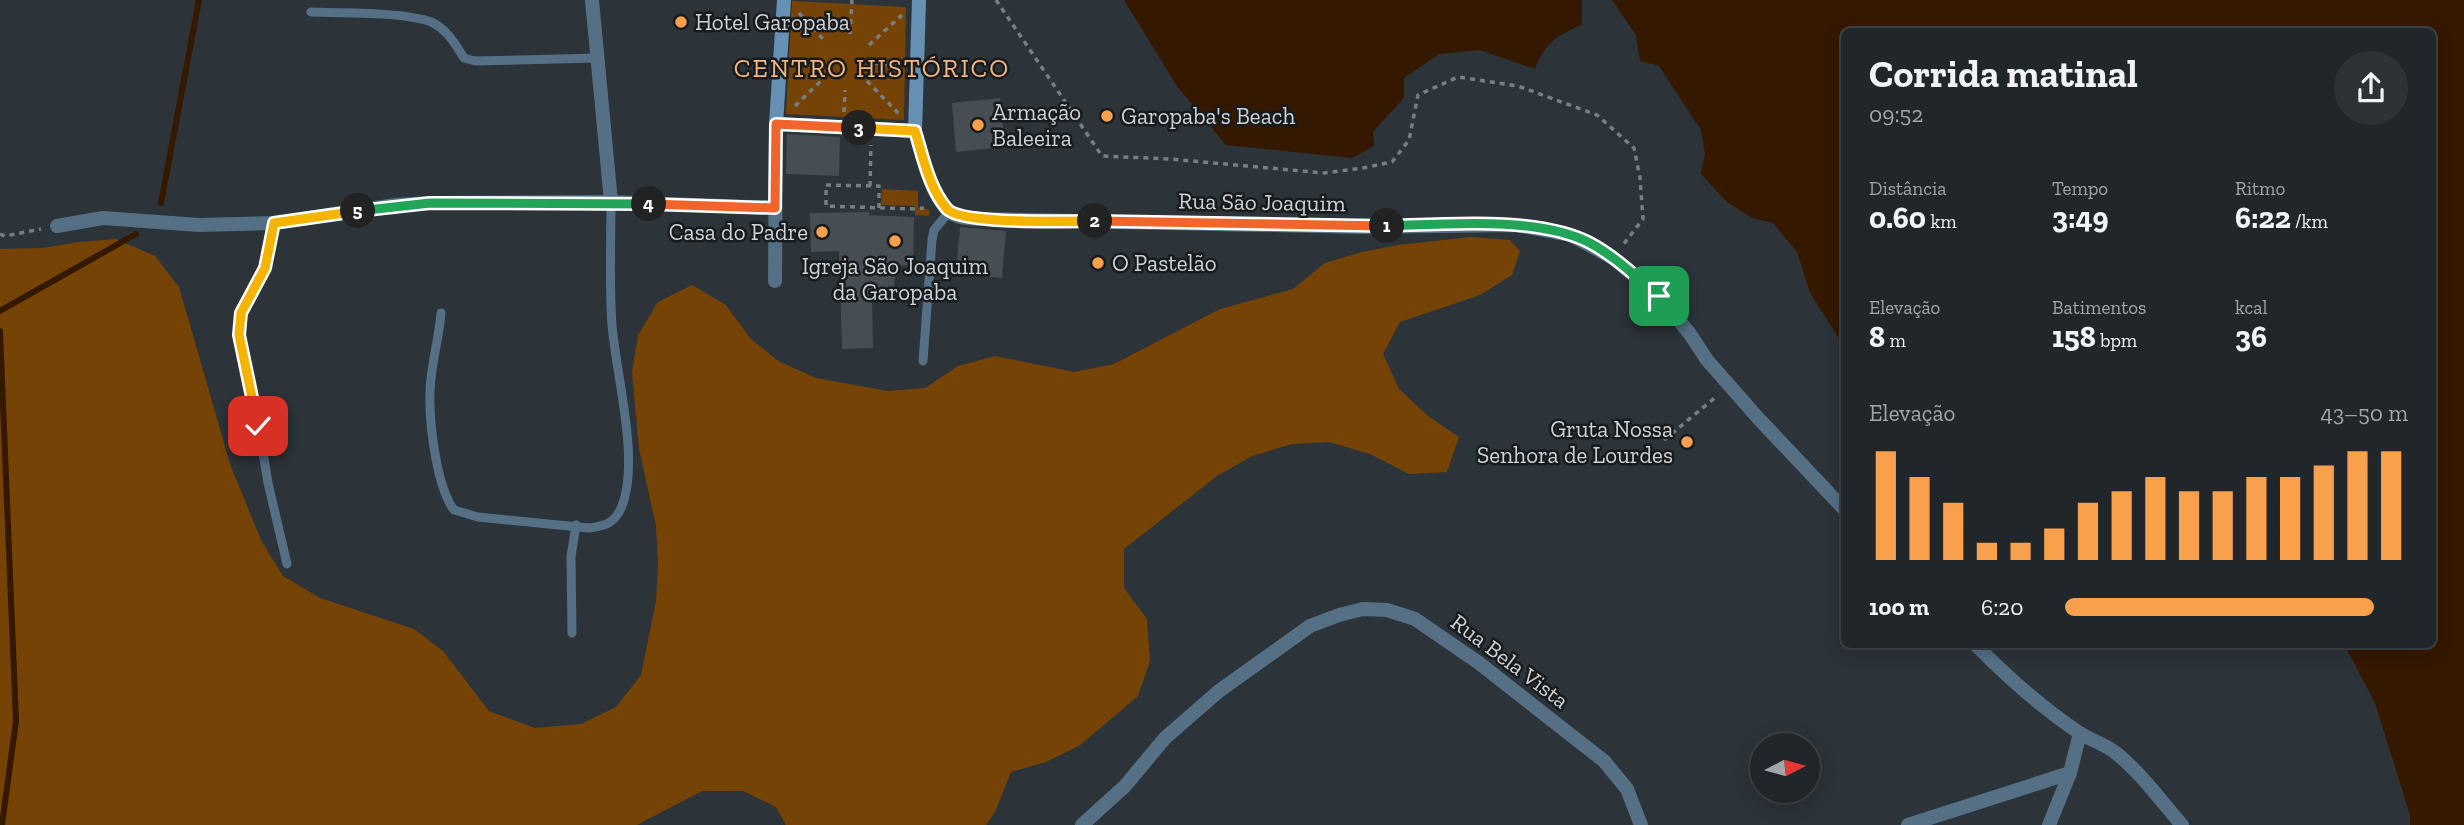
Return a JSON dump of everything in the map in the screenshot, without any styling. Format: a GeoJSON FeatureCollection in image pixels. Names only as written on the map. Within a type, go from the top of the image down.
{"type":"FeatureCollection","features":[{"type":"Feature","properties":{"kind":"street"},"geometry":{"type":"LineString","coordinates":[[592,0],[611,202]]}},
{"type":"Feature","properties":{"kind":"street"},"geometry":{"type":"LineString","coordinates":[[775,281],[776,124],[780,60],[789,4]]}},
{"type":"Feature","properties":{"kind":"street"},"geometry":{"type":"LineString","coordinates":[[914,4],[917,65],[915,131],[933,187],[949,212]]}},
{"type":"Feature","properties":{"kind":"street"},"geometry":{"type":"LineString","coordinates":[[776,124],[915,131]]}},
{"type":"Feature","properties":{"kind":"street"},"geometry":{"type":"LineString","coordinates":[[57,226],[103,218],[199,225],[274,223],[419,204],[611,202],[775,208]]}},
{"type":"Feature","properties":{"kind":"street","name":"Rua São Joaquim"},"geometry":{"type":"LineString","coordinates":[[949,212],[978,219],[1362,227],[1516,225],[1571,235],[1614,258],[1659,296],[1729,385],[1841,506]]}},
{"type":"Feature","properties":{"kind":"street","name":"Rua Bela Vista"},"geometry":{"type":"LineString","coordinates":[[1082,825],[1125,786],[1174,730],[1219,691],[1310,626],[1363,609],[1387,610],[1415,619],[1479,663],[1604,761],[1627,789],[1641,825]]}},
{"type":"Feature","properties":{"kind":"street"},"geometry":{"type":"LineString","coordinates":[[1979,648],[2009,679],[2080,733],[2114,751],[2131,766],[2182,825]]}},
{"type":"Feature","properties":{"kind":"street"},"geometry":{"type":"LineString","coordinates":[[2049,825],[2070,773],[2080,733]]}},
{"type":"Feature","properties":{"kind":"street"},"geometry":{"type":"LineString","coordinates":[[1908,825],[2070,773]]}},
{"type":"Feature","properties":{"kind":"lane"},"geometry":{"type":"LineString","coordinates":[[311,12],[414,18],[433,22],[453,40],[464,58],[475,61],[597,58]]}},
{"type":"Feature","properties":{"kind":"lane"},"geometry":{"type":"LineString","coordinates":[[441,313],[429,393],[439,476],[446,500],[454,510],[478,517],[589,528],[605,526],[614,520],[622,504],[628,458],[611,302],[611,202]]}},
{"type":"Feature","properties":{"kind":"lane"},"geometry":{"type":"LineString","coordinates":[[923,361],[932,240],[934,230],[949,212]]}},
{"type":"Feature","properties":{"kind":"lane"},"geometry":{"type":"LineString","coordinates":[[274,223],[265,268],[241,313],[239,335],[286,564]]}},
{"type":"Feature","properties":{"kind":"lane"},"geometry":{"type":"LineString","coordinates":[[572,633],[571,557],[576,525]]}},
{"type":"Feature","properties":{"kind":"path"},"geometry":{"type":"LineString","coordinates":[[850,34],[852,0]]}},
{"type":"Feature","properties":{"kind":"path"},"geometry":{"type":"LineString","coordinates":[[996,0],[1102,156],[1170,159],[1324,173],[1392,162],[1409,140],[1418,95],[1458,77],[1518,86],[1597,115],[1634,148],[1640,178],[1643,219],[1614,258]]}},
{"type":"Feature","properties":{"kind":"path"},"geometry":{"type":"LineString","coordinates":[[789,4],[826,42]]}},
{"type":"Feature","properties":{"kind":"path"},"geometry":{"type":"LineString","coordinates":[[869,45],[914,4]]}},
{"type":"Feature","properties":{"kind":"path"},"geometry":{"type":"LineString","coordinates":[[780,60],[818,60]]}},
{"type":"Feature","properties":{"kind":"path"},"geometry":{"type":"LineString","coordinates":[[874,63],[917,65]]}},
{"type":"Feature","properties":{"kind":"path"},"geometry":{"type":"LineString","coordinates":[[776,124],[824,78]]}},
{"type":"Feature","properties":{"kind":"path"},"geometry":{"type":"LineString","coordinates":[[867,81],[915,131]]}},
{"type":"Feature","properties":{"kind":"path"},"geometry":{"type":"LineString","coordinates":[[844,127],[845,90]]}},
{"type":"Feature","properties":{"kind":"path"},"geometry":{"type":"LineString","coordinates":[[870,186],[872,129]]}},
{"type":"Feature","properties":{"kind":"path"},"geometry":{"type":"LineString","coordinates":[[879,208],[879,187],[826,185],[826,206],[879,208],[916,209]]}},
{"type":"Feature","properties":{"kind":"path"},"geometry":{"type":"LineString","coordinates":[[0,234],[5,236],[57,226]]}},
{"type":"Feature","properties":{"kind":"path"},"geometry":{"type":"LineString","coordinates":[[1664,440],[1729,385]]}},
{"type":"Feature","properties":{"kind":"shaded area"},"geometry":{"type":"Polygon","coordinates":[[[1124,0],[1582,0],[1582,25],[1553,41],[1535,69],[1480,50],[1439,54],[1404,78],[1404,98],[1373,132],[1374,146],[1352,158],[1226,145],[1177,86],[1124,0]]]}},
{"type":"Feature","properties":{"kind":"shaded area"},"geometry":{"type":"Polygon","coordinates":[[[1612,0],[2464,0],[2464,825],[2410,825],[2410,815],[2375,703],[2346,648],[2436,648],[2436,28],[1841,28],[1841,341],[1810,293],[1797,252],[1773,223],[1752,218],[1727,202],[1701,174],[1705,154],[1701,130],[1659,66],[1640,61],[1636,35],[1612,0]]]}},
{"type":"Feature","properties":{"kind":"shaded area"},"geometry":{"type":"Polygon","coordinates":[[[792,1],[906,7],[904,120],[786,114],[792,1]]]}},
{"type":"Feature","properties":{"kind":"shaded area"},"geometry":{"type":"Polygon","coordinates":[[[882,189],[918,191],[918,208],[929,209],[929,216],[915,215],[915,206],[881,205],[882,189]]]}},
{"type":"Feature","properties":{"kind":"shaded area"},"geometry":{"type":"Polygon","coordinates":[[[1471,237],[1510,240],[1520,251],[1512,275],[1480,295],[1400,322],[1383,354],[1399,389],[1428,416],[1459,437],[1447,472],[1409,474],[1370,454],[1329,442],[1292,444],[1252,456],[1217,476],[1124,549],[1124,588],[1147,619],[1150,661],[1138,696],[1079,746],[1046,762],[1011,772],[995,812],[986,825],[786,825],[776,807],[743,791],[702,791],[637,825],[0,825],[0,249],[42,248],[116,239],[155,256],[179,287],[231,467],[262,542],[283,576],[320,598],[414,629],[443,651],[489,711],[535,728],[581,724],[616,707],[641,675],[656,601],[658,563],[656,526],[639,449],[632,372],[638,335],[658,302],[692,285],[726,305],[750,338],[778,361],[816,378],[888,391],[925,388],[958,366],[995,356],[1074,372],[1114,364],[1220,309],[1293,289],[1325,263],[1398,245],[1471,237]]]}},
{"type":"Feature","properties":{"kind":"building","name":"Armação Baleeira"},"geometry":{"type":"Polygon","coordinates":[[[1000,98],[1005,147],[956,152],[952,103],[1000,98]]]}},
{"type":"Feature","properties":{"kind":"building"},"geometry":{"type":"Polygon","coordinates":[[[787,134],[840,137],[839,176],[786,174],[787,134]]]}},
{"type":"Feature","properties":{"kind":"building"},"geometry":{"type":"Polygon","coordinates":[[[869,212],[869,215],[914,217],[913,266],[895,265],[894,298],[872,297],[873,348],[842,349],[839,251],[811,252],[810,213],[869,212]]]}},
{"type":"Feature","properties":{"kind":"building"},"geometry":{"type":"Polygon","coordinates":[[[960,227],[1006,231],[1002,278],[956,273],[960,227]]]}},
{"type":"Feature","properties":{"kind":"waterway"},"geometry":{"type":"LineString","coordinates":[[161,203],[199,0]]}},
{"type":"Feature","properties":{"kind":"waterway"},"geometry":{"type":"LineString","coordinates":[[0,311],[136,234]]}},
{"type":"Feature","properties":{"kind":"waterway"},"geometry":{"type":"LineString","coordinates":[[0,331],[16,721],[2,825]]}},
{"type":"Feature","properties":{"kind":"place","name":"Hotel Garopaba"},"geometry":{"type":"Point","coordinates":[681,22]}},
{"type":"Feature","properties":{"kind":"place","name":"Garopaba's Beach"},"geometry":{"type":"Point","coordinates":[1107,116]}},
{"type":"Feature","properties":{"kind":"place","name":"Armação Baleeira"},"geometry":{"type":"Point","coordinates":[978,125]}},
{"type":"Feature","properties":{"kind":"place","name":"Casa do Padre"},"geometry":{"type":"Point","coordinates":[822,232]}},
{"type":"Feature","properties":{"kind":"place","name":"Igreja São Joaquim da Garopaba"},"geometry":{"type":"Point","coordinates":[895,241]}},
{"type":"Feature","properties":{"kind":"place","name":"O Pastelão"},"geometry":{"type":"Point","coordinates":[1098,263]}},
{"type":"Feature","properties":{"kind":"place","name":"Gruta Nossa Senhora de Lourdes"},"geometry":{"type":"Point","coordinates":[1687,442]}},
{"type":"Feature","properties":{"kind":"district","name":"CENTRO HISTÓRICO"},"geometry":{"type":"Point","coordinates":[872,68]}},
{"type":"Feature","properties":{"kind":"route"},"geometry":{"type":"LineString","coordinates":[[258,426],[251,382],[239,335],[241,313],[265,268],[274,223],[396,205],[430,203],[611,202],[775,208],[776,124],[915,131],[933,187],[949,212],[958,216],[978,219],[1362,227],[1516,225],[1571,235],[1591,244],[1614,258],[1659,296]]}}]}
